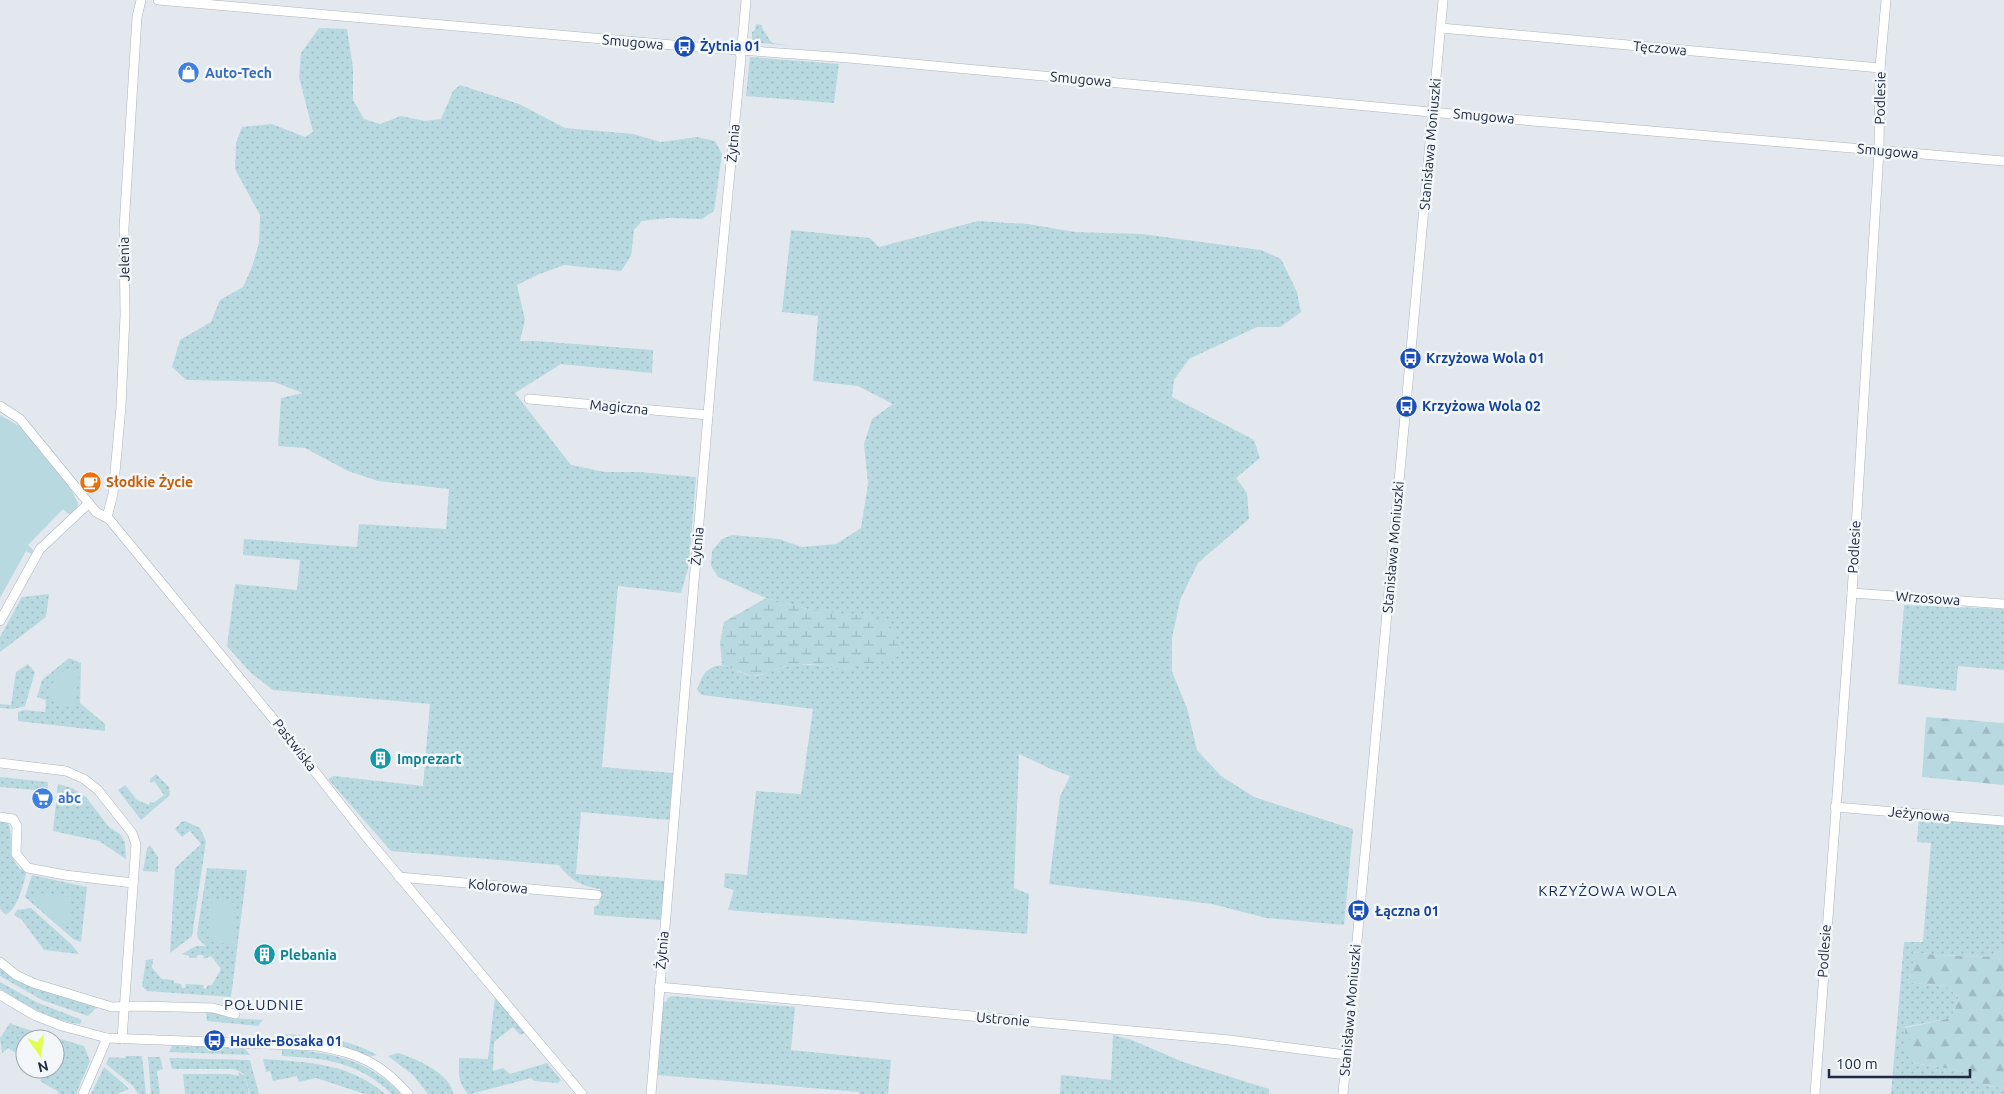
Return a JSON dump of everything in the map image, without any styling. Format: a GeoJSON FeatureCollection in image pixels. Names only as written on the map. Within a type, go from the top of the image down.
{"type":"FeatureCollection","features":[{"type":"Feature","properties":{"kind":"street","name":"Jelenia"},"geometry":{"type":"LineString","coordinates":[[106,517],[113,494],[121,408],[125,315],[124,228],[137,17],[141,0]]}},
{"type":"Feature","properties":{"kind":"street","name":"Smugowa"},"geometry":{"type":"LineString","coordinates":[[158,0],[684,46],[739,49],[1433,112],[2004,161]]}},
{"type":"Feature","properties":{"kind":"street","name":"Żytnia"},"geometry":{"type":"LineString","coordinates":[[651,1094],[708,415],[741,58],[739,49],[742,45],[746,0]]}},
{"type":"Feature","properties":{"kind":"street","name":"Stanisława Moniuszki"},"geometry":{"type":"LineString","coordinates":[[1343,1094],[1443,0]]}},
{"type":"Feature","properties":{"kind":"street","name":"Podlesie"},"geometry":{"type":"LineString","coordinates":[[1815,1094],[1852,593],[1879,151],[1880,68],[1886,0]]}},
{"type":"Feature","properties":{"kind":"street","name":"Tęczowa"},"geometry":{"type":"LineString","coordinates":[[1441,28],[1880,68]]}},
{"type":"Feature","properties":{"kind":"street","name":"Magiczna"},"geometry":{"type":"LineString","coordinates":[[530,399],[708,415]]}},
{"type":"Feature","properties":{"kind":"street","name":"Pastwiska"},"geometry":{"type":"LineString","coordinates":[[0,406],[20,419],[88,503],[100,515],[106,517],[275,721],[399,877],[582,1094]]}},
{"type":"Feature","properties":{"kind":"street"},"geometry":{"type":"LineString","coordinates":[[0,621],[40,549],[88,503]]}},
{"type":"Feature","properties":{"kind":"street","name":"Wrzosowa"},"geometry":{"type":"LineString","coordinates":[[1852,593],[2004,604]]}},
{"type":"Feature","properties":{"kind":"street"},"geometry":{"type":"LineString","coordinates":[[0,763],[66,771],[84,779],[98,790],[132,833],[136,844],[122,1039]]}},
{"type":"Feature","properties":{"kind":"street","name":"Jeżynowa"},"geometry":{"type":"LineString","coordinates":[[1835,808],[2004,821]]}},
{"type":"Feature","properties":{"kind":"street"},"geometry":{"type":"LineString","coordinates":[[0,817],[13,819],[17,826],[16,854],[31,869],[90,879],[133,883]]}},
{"type":"Feature","properties":{"kind":"street","name":"Kolorowa"},"geometry":{"type":"LineString","coordinates":[[399,877],[597,895]]}},
{"type":"Feature","properties":{"kind":"street"},"geometry":{"type":"LineString","coordinates":[[0,962],[16,975],[33,983],[103,1005],[213,1008],[235,1014]]}},
{"type":"Feature","properties":{"kind":"street","name":"Ustronie"},"geometry":{"type":"LineString","coordinates":[[659,987],[1229,1040],[1346,1055]]}},
{"type":"Feature","properties":{"kind":"street"},"geometry":{"type":"LineString","coordinates":[[0,995],[34,1015],[62,1026],[107,1038],[318,1046],[346,1051],[380,1068],[399,1083],[408,1094]]}},
{"type":"Feature","properties":{"kind":"street"},"geometry":{"type":"LineString","coordinates":[[83,1094],[107,1038]]}},
{"type":"Feature","properties":{"kind":"green space"},"geometry":{"type":"Polygon","coordinates":[[[756,24],[762,25],[772,43],[794,46],[752,42],[752,32],[755,30],[756,24]]]}},
{"type":"Feature","properties":{"kind":"green space"},"geometry":{"type":"Polygon","coordinates":[[[319,28],[347,29],[353,68],[353,100],[364,119],[380,124],[401,116],[425,121],[441,119],[453,91],[460,85],[519,104],[565,128],[633,134],[661,142],[697,137],[715,141],[722,154],[714,211],[702,219],[668,218],[642,221],[634,230],[631,256],[621,271],[564,265],[517,285],[525,320],[520,341],[653,350],[652,373],[561,364],[515,393],[571,465],[605,472],[639,472],[696,477],[689,565],[681,593],[618,586],[602,767],[673,773],[669,820],[581,812],[576,874],[665,881],[661,920],[594,915],[594,907],[599,904],[600,889],[576,881],[567,875],[559,865],[391,851],[328,779],[334,776],[423,786],[430,704],[273,690],[250,672],[227,646],[235,584],[297,590],[300,560],[243,555],[244,539],[357,547],[359,524],[446,529],[449,489],[378,481],[348,471],[305,448],[278,446],[281,398],[303,393],[274,382],[186,380],[172,367],[180,340],[211,322],[220,300],[243,287],[252,267],[259,243],[260,215],[235,169],[236,143],[242,127],[272,124],[305,137],[313,132],[299,77],[301,53],[319,28]]]}},
{"type":"Feature","properties":{"kind":"green space"},"geometry":{"type":"Polygon","coordinates":[[[750,57],[839,64],[834,103],[746,96],[750,57]]]}},
{"type":"Feature","properties":{"kind":"green space"},"geometry":{"type":"Polygon","coordinates":[[[978,221],[1028,224],[1075,232],[1142,234],[1261,250],[1281,259],[1297,292],[1301,312],[1280,327],[1257,327],[1189,359],[1174,380],[1172,397],[1254,440],[1260,458],[1236,478],[1247,493],[1249,519],[1198,563],[1180,600],[1172,638],[1172,672],[1187,708],[1197,750],[1221,776],[1254,797],[1353,829],[1344,925],[1266,918],[1212,904],[1049,884],[1060,796],[1070,776],[1019,754],[1014,888],[1029,894],[1027,934],[728,910],[734,890],[724,887],[725,873],[747,875],[756,791],[801,794],[813,709],[702,695],[697,690],[702,678],[705,672],[720,665],[751,676],[784,667],[800,665],[848,669],[811,610],[766,598],[718,577],[711,566],[712,551],[722,539],[732,535],[779,539],[802,547],[836,544],[861,528],[868,484],[864,444],[872,419],[893,404],[858,386],[813,381],[818,316],[782,312],[791,230],[870,238],[879,247],[978,221]]]}},
{"type":"Feature","properties":{"kind":"green space"},"geometry":{"type":"Polygon","coordinates":[[[0,415],[21,427],[71,489],[78,503],[77,509],[70,515],[63,509],[28,545],[34,551],[32,554],[26,551],[0,598],[0,415]]]}},
{"type":"Feature","properties":{"kind":"green space"},"geometry":{"type":"Polygon","coordinates":[[[49,594],[46,617],[0,652],[0,637],[22,597],[49,594]]]}},
{"type":"Feature","properties":{"kind":"green space"},"geometry":{"type":"Polygon","coordinates":[[[766,598],[811,610],[876,617],[893,629],[899,646],[894,657],[848,669],[809,664],[782,667],[768,673],[752,676],[722,665],[720,642],[724,622],[766,598]]]}},
{"type":"Feature","properties":{"kind":"green space"},"geometry":{"type":"Polygon","coordinates":[[[1904,605],[2004,609],[2004,670],[1958,666],[1956,691],[1898,684],[1904,605]]]}},
{"type":"Feature","properties":{"kind":"green space"},"geometry":{"type":"Polygon","coordinates":[[[69,658],[81,663],[80,703],[105,724],[105,731],[18,721],[18,712],[24,710],[45,712],[46,700],[37,697],[42,680],[69,658]]]}},
{"type":"Feature","properties":{"kind":"green space"},"geometry":{"type":"Polygon","coordinates":[[[28,664],[35,672],[25,706],[13,709],[0,708],[0,704],[11,705],[16,672],[28,664]]]}},
{"type":"Feature","properties":{"kind":"green space"},"geometry":{"type":"Polygon","coordinates":[[[79,671],[75,709],[54,703],[48,690],[60,672],[79,671]]]}},
{"type":"Feature","properties":{"kind":"green space"},"geometry":{"type":"Polygon","coordinates":[[[1926,717],[2004,723],[2004,785],[1922,777],[1926,717]]]}},
{"type":"Feature","properties":{"kind":"green space"},"geometry":{"type":"Polygon","coordinates":[[[156,774],[169,787],[170,795],[141,820],[118,790],[125,785],[137,800],[149,805],[150,802],[153,803],[164,795],[154,781],[150,783],[150,779],[156,774]]]}},
{"type":"Feature","properties":{"kind":"green space"},"geometry":{"type":"Polygon","coordinates":[[[0,777],[48,782],[47,791],[0,787],[0,777]]]}},
{"type":"Feature","properties":{"kind":"green space"},"geometry":{"type":"Polygon","coordinates":[[[58,784],[72,788],[86,797],[109,827],[120,834],[125,842],[126,859],[99,841],[53,831],[58,784]]]}},
{"type":"Feature","properties":{"kind":"green space"},"geometry":{"type":"Polygon","coordinates":[[[1919,818],[2004,826],[2004,949],[1990,957],[1936,955],[1913,952],[1913,972],[1906,982],[1946,986],[1959,998],[1951,1018],[1905,1027],[1913,1063],[1957,1070],[1970,1075],[1987,1086],[2004,1088],[2004,1094],[1891,1094],[1904,942],[1923,942],[1931,843],[1917,842],[1919,818]]]}},
{"type":"Feature","properties":{"kind":"green space"},"geometry":{"type":"Polygon","coordinates":[[[0,821],[6,822],[9,825],[12,852],[16,863],[20,869],[27,870],[17,901],[6,915],[0,909],[0,821]]]}},
{"type":"Feature","properties":{"kind":"green space"},"geometry":{"type":"Polygon","coordinates":[[[185,821],[200,828],[206,841],[192,936],[170,953],[175,868],[201,844],[190,831],[182,837],[175,829],[181,822],[185,821]]]}},
{"type":"Feature","properties":{"kind":"green space"},"geometry":{"type":"Polygon","coordinates":[[[150,845],[158,857],[158,872],[143,871],[147,849],[150,845]]]}},
{"type":"Feature","properties":{"kind":"green space"},"geometry":{"type":"Polygon","coordinates":[[[207,868],[247,870],[231,997],[147,991],[142,986],[146,960],[153,959],[152,968],[162,979],[174,980],[174,983],[181,984],[182,988],[185,988],[186,984],[204,985],[203,988],[206,989],[208,985],[212,985],[221,969],[211,956],[204,959],[203,955],[189,958],[189,956],[182,954],[196,946],[206,946],[199,940],[197,934],[207,868]]]}},
{"type":"Feature","properties":{"kind":"green space"},"geometry":{"type":"Polygon","coordinates":[[[32,875],[87,887],[81,942],[73,939],[25,897],[32,875]]]}},
{"type":"Feature","properties":{"kind":"green space"},"geometry":{"type":"Polygon","coordinates":[[[40,893],[71,897],[69,925],[61,927],[33,902],[40,893]]]}},
{"type":"Feature","properties":{"kind":"green space"},"geometry":{"type":"Polygon","coordinates":[[[212,901],[236,903],[234,944],[209,942],[212,901]]]}},
{"type":"Feature","properties":{"kind":"green space"},"geometry":{"type":"Polygon","coordinates":[[[31,908],[71,944],[79,954],[44,950],[21,919],[14,915],[17,910],[31,908]]]}},
{"type":"Feature","properties":{"kind":"green space"},"geometry":{"type":"Polygon","coordinates":[[[2004,949],[2004,1088],[1987,1086],[1970,1075],[1957,1070],[1913,1063],[1906,1054],[1905,1028],[1951,1018],[1959,998],[1946,986],[1906,982],[1913,972],[1913,952],[1936,955],[1990,957],[2004,949]]]}},
{"type":"Feature","properties":{"kind":"green space"},"geometry":{"type":"Polygon","coordinates":[[[0,966],[97,1007],[88,1016],[42,1000],[0,976],[0,966]]]}},
{"type":"Feature","properties":{"kind":"green space"},"geometry":{"type":"Polygon","coordinates":[[[0,982],[36,1002],[82,1020],[80,1024],[60,1020],[38,1011],[0,989],[0,982]]]}},
{"type":"Feature","properties":{"kind":"green space"},"geometry":{"type":"Polygon","coordinates":[[[672,996],[795,1007],[791,1050],[891,1060],[888,1094],[859,1094],[859,1092],[657,1075],[663,1001],[666,1002],[672,996]]]}},
{"type":"Feature","properties":{"kind":"green space"},"geometry":{"type":"Polygon","coordinates":[[[495,997],[525,1033],[520,1035],[513,1027],[494,1042],[493,1071],[503,1068],[510,1074],[547,1063],[561,1080],[558,1083],[534,1081],[531,1078],[471,1094],[464,1090],[459,1077],[459,1058],[488,1059],[495,997]]]}},
{"type":"Feature","properties":{"kind":"green space"},"geometry":{"type":"Polygon","coordinates":[[[206,1011],[216,1012],[228,1018],[263,1020],[258,1026],[207,1021],[206,1011]]]}},
{"type":"Feature","properties":{"kind":"green space"},"geometry":{"type":"Polygon","coordinates":[[[10,1023],[27,1029],[15,1029],[15,1053],[8,1048],[2,1053],[0,1038],[10,1023]]]}},
{"type":"Feature","properties":{"kind":"green space"},"geometry":{"type":"Polygon","coordinates":[[[283,1034],[343,1041],[377,1055],[368,1056],[328,1043],[283,1040],[283,1034]]]}},
{"type":"Feature","properties":{"kind":"green space"},"geometry":{"type":"Polygon","coordinates":[[[1113,1035],[1132,1040],[1183,1062],[1269,1089],[1269,1094],[1060,1094],[1061,1075],[1111,1080],[1113,1035]]]}},
{"type":"Feature","properties":{"kind":"green space"},"geometry":{"type":"Polygon","coordinates":[[[65,1040],[84,1046],[90,1061],[76,1094],[58,1094],[59,1092],[40,1081],[41,1079],[65,1079],[65,1040]]]}},
{"type":"Feature","properties":{"kind":"green space"},"geometry":{"type":"Polygon","coordinates":[[[172,1046],[244,1048],[250,1055],[169,1052],[172,1046]]]}},
{"type":"Feature","properties":{"kind":"green space"},"geometry":{"type":"Polygon","coordinates":[[[282,1049],[316,1052],[346,1059],[375,1072],[401,1094],[392,1094],[379,1083],[354,1068],[327,1060],[282,1056],[282,1049]]]}},
{"type":"Feature","properties":{"kind":"green space"},"geometry":{"type":"Polygon","coordinates":[[[398,1053],[432,1068],[446,1080],[453,1094],[428,1094],[413,1075],[388,1056],[398,1053]]]}},
{"type":"Feature","properties":{"kind":"green space"},"geometry":{"type":"Polygon","coordinates":[[[126,1056],[142,1056],[146,1094],[138,1094],[133,1086],[106,1064],[109,1057],[125,1058],[126,1056]]]}},
{"type":"Feature","properties":{"kind":"green space"},"geometry":{"type":"Polygon","coordinates":[[[148,1057],[160,1057],[163,1069],[157,1071],[160,1094],[151,1094],[148,1057]]]}},
{"type":"Feature","properties":{"kind":"green space"},"geometry":{"type":"Polygon","coordinates":[[[169,1058],[250,1060],[259,1094],[250,1094],[246,1079],[249,1094],[185,1094],[183,1074],[229,1074],[238,1076],[239,1072],[245,1076],[243,1073],[234,1069],[172,1069],[169,1058]]]}},
{"type":"Feature","properties":{"kind":"green space"},"geometry":{"type":"Polygon","coordinates":[[[263,1059],[312,1063],[343,1070],[372,1084],[385,1094],[365,1094],[316,1078],[299,1082],[297,1076],[273,1081],[270,1071],[266,1072],[263,1059]]]}},
{"type":"Feature","properties":{"kind":"green space"},"geometry":{"type":"Polygon","coordinates":[[[104,1067],[129,1089],[117,1094],[91,1094],[104,1067]]]}},
{"type":"Feature","properties":{"kind":"place","name":"Żytnia 01"},"geometry":{"type":"Point","coordinates":[684,46]}},
{"type":"Feature","properties":{"kind":"place","name":"Auto-Tech"},"geometry":{"type":"Point","coordinates":[189,73]}},
{"type":"Feature","properties":{"kind":"place","name":"Krzyżowa Wola 01"},"geometry":{"type":"Point","coordinates":[1410,358]}},
{"type":"Feature","properties":{"kind":"place","name":"Krzyżowa Wola 02"},"geometry":{"type":"Point","coordinates":[1406,406]}},
{"type":"Feature","properties":{"kind":"place","name":"Słodkie Życie"},"geometry":{"type":"Point","coordinates":[90,482]}},
{"type":"Feature","properties":{"kind":"place","name":"Imprezart"},"geometry":{"type":"Point","coordinates":[381,759]}},
{"type":"Feature","properties":{"kind":"place","name":"abc"},"geometry":{"type":"Point","coordinates":[42,798]}},
{"type":"Feature","properties":{"kind":"place","name":"Łączna 01"},"geometry":{"type":"Point","coordinates":[1359,911]}},
{"type":"Feature","properties":{"kind":"place","name":"Plebania"},"geometry":{"type":"Point","coordinates":[264,955]}},
{"type":"Feature","properties":{"kind":"place","name":"Hauke-Bosaka 01"},"geometry":{"type":"Point","coordinates":[214,1041]}},
{"type":"Feature","properties":{"kind":"district","name":"KRZYŻOWA WOLA"},"geometry":{"type":"Point","coordinates":[1608,890]}},
{"type":"Feature","properties":{"kind":"district","name":"POŁUDNIE"},"geometry":{"type":"Point","coordinates":[264,1004]}}]}
